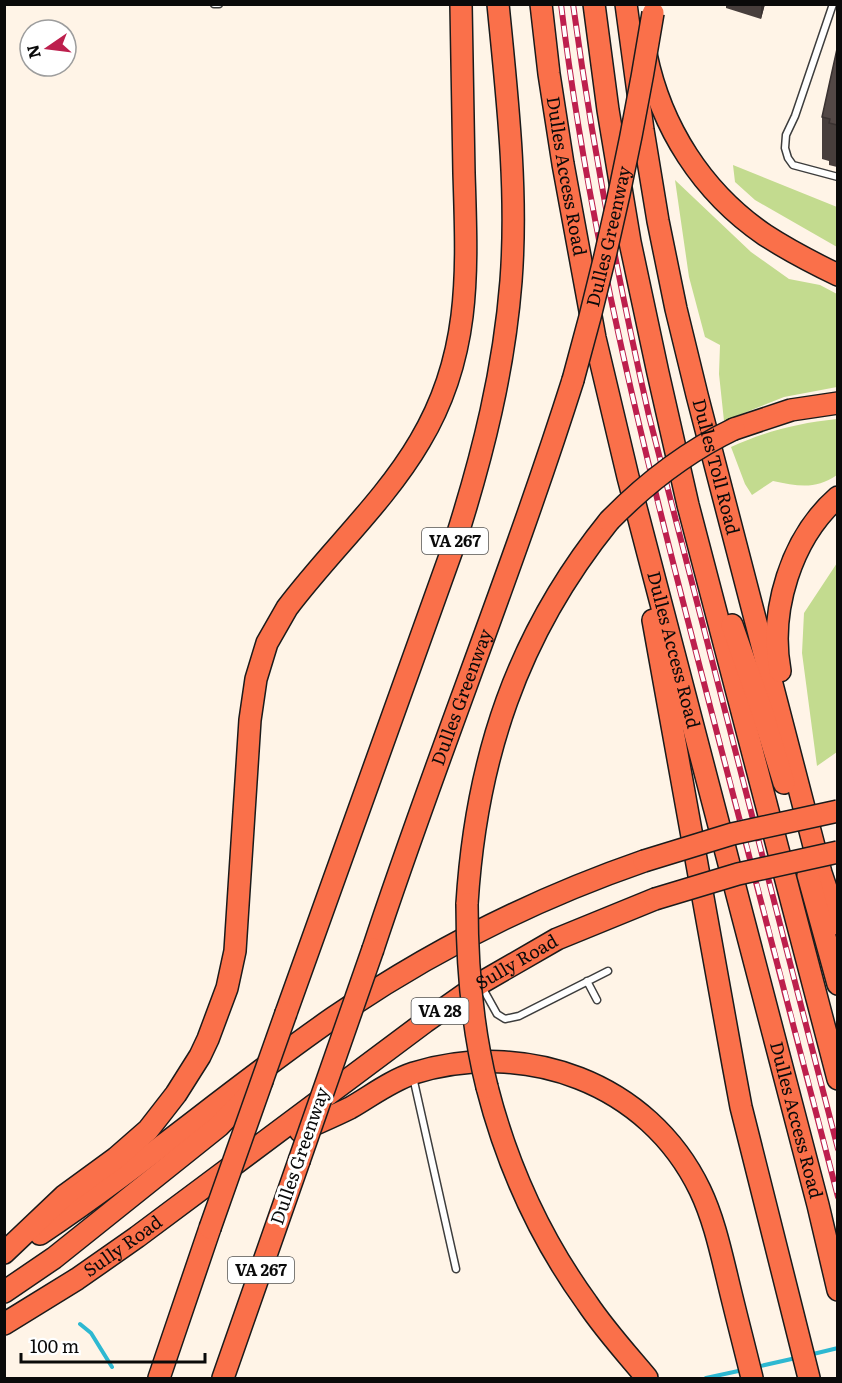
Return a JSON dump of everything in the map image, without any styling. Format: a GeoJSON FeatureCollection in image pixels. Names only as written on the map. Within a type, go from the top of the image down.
{"type":"FeatureCollection","features":[{"type":"Feature","properties":{"kind":"highway"},"geometry":{"type":"LineString","coordinates":[[4,1255],[64,1196],[116,1158],[148,1130],[194,1066],[223,1003],[238,932],[250,720],[261,659],[276,626],[294,599],[398,474],[420,442],[441,400],[459,340],[463,317],[466,258],[460,4]]}},
{"type":"Feature","properties":{"kind":"highway","name":"VA 267"},"geometry":{"type":"LineString","coordinates":[[159,1378],[476,477],[492,411],[508,314],[513,225],[511,148],[498,4]]}},
{"type":"Feature","properties":{"kind":"highway","name":"Dulles Access Road"},"geometry":{"type":"LineString","coordinates":[[541,4],[554,108],[595,338],[628,477],[816,1194],[837,1290]]}},
{"type":"Feature","properties":{"kind":"highway"},"geometry":{"type":"LineString","coordinates":[[594,4],[608,110],[630,242],[691,517],[837,1078]]}},
{"type":"Feature","properties":{"kind":"highway","name":"Dulles Toll Road"},"geometry":{"type":"LineString","coordinates":[[626,4],[643,130],[676,309],[821,873],[837,924]]}},
{"type":"Feature","properties":{"kind":"highway"},"geometry":{"type":"LineString","coordinates":[[648,7],[644,45],[656,95],[674,134],[694,165],[721,197],[751,224],[782,246],[837,275]]}},
{"type":"Feature","properties":{"kind":"highway","name":"Dulles Greenway"},"geometry":{"type":"LineString","coordinates":[[223,1378],[419,815],[529,511],[573,380],[623,177],[648,7]]}},
{"type":"Feature","properties":{"kind":"highway"},"geometry":{"type":"LineString","coordinates":[[641,1371],[586,1303],[536,1220],[509,1158],[487,1087],[474,1020],[468,950],[467,904],[478,800],[493,743],[510,692],[531,643],[553,601],[580,559],[609,521],[663,472],[702,445],[734,429],[791,410],[837,403]]}},
{"type":"Feature","properties":{"kind":"highway"},"geometry":{"type":"LineString","coordinates":[[668,415],[697,503],[721,591],[771,738],[837,984]]}},
{"type":"Feature","properties":{"kind":"highway"},"geometry":{"type":"LineString","coordinates":[[628,477],[741,1107],[809,1378]]}},
{"type":"Feature","properties":{"kind":"highway"},"geometry":{"type":"LineString","coordinates":[[802,799],[794,726],[778,658],[778,620],[786,582],[798,552],[814,524],[837,497]]}},
{"type":"Feature","properties":{"kind":"highway"},"geometry":{"type":"LineString","coordinates":[[783,822],[837,798]]}},
{"type":"Feature","properties":{"kind":"highway","name":"VA 28"},"geometry":{"type":"LineString","coordinates":[[4,1255],[75,1210],[310,1035],[383,986],[481,930],[544,900],[644,861],[708,841],[837,811]]}},
{"type":"Feature","properties":{"kind":"highway","name":"Sully Road"},"geometry":{"type":"LineString","coordinates":[[4,1324],[77,1280],[479,984],[557,939],[655,899],[747,872],[837,852]]}},
{"type":"Feature","properties":{"kind":"highway"},"geometry":{"type":"LineString","coordinates":[[4,1292],[54,1258],[219,1126],[290,1052],[310,1035]]}},
{"type":"Feature","properties":{"kind":"highway"},"geometry":{"type":"LineString","coordinates":[[246,1157],[351,1107],[382,1088],[412,1074],[445,1066],[477,1062],[535,1065],[566,1073],[596,1085],[650,1122],[673,1147],[700,1190],[713,1224],[752,1378]]}},
{"type":"Feature","properties":{"kind":"lane"},"geometry":{"type":"LineString","coordinates":[[214,4],[219,4]]}},
{"type":"Feature","properties":{"kind":"lane"},"geometry":{"type":"LineString","coordinates":[[833,4],[795,116],[786,135],[785,148],[793,165],[837,177]]}},
{"type":"Feature","properties":{"kind":"lane"},"geometry":{"type":"LineString","coordinates":[[479,984],[497,1014],[505,1019],[519,1016],[608,970]]}},
{"type":"Feature","properties":{"kind":"lane"},"geometry":{"type":"LineString","coordinates":[[587,981],[597,1000]]}},
{"type":"Feature","properties":{"kind":"lane"},"geometry":{"type":"LineString","coordinates":[[412,1074],[456,1269]]}},
{"type":"Feature","properties":{"kind":"green space"},"geometry":{"type":"Polygon","coordinates":[[[733,165],[837,207],[837,247],[755,200],[735,182],[733,165]]]}},
{"type":"Feature","properties":{"kind":"green space"},"geometry":{"type":"Polygon","coordinates":[[[675,180],[751,252],[789,279],[820,285],[837,294],[837,387],[784,397],[724,421],[719,374],[720,345],[705,337],[689,277],[675,180]]]}},
{"type":"Feature","properties":{"kind":"green space"},"geometry":{"type":"Polygon","coordinates":[[[837,419],[837,475],[821,483],[806,486],[773,481],[752,495],[745,484],[731,447],[783,428],[837,419]]]}},
{"type":"Feature","properties":{"kind":"green space"},"geometry":{"type":"Polygon","coordinates":[[[837,563],[837,752],[817,766],[802,653],[804,613],[837,563]]]}},
{"type":"Feature","properties":{"kind":"building"},"geometry":{"type":"Polygon","coordinates":[[[837,49],[837,125],[829,123],[830,119],[822,117],[837,49]]]}},
{"type":"Feature","properties":{"kind":"waterway"},"geometry":{"type":"LineString","coordinates":[[80,1324],[91,1333],[112,1367]]}},
{"type":"Feature","properties":{"kind":"waterway"},"geometry":{"type":"LineString","coordinates":[[809,1355],[838,1348]]}},
{"type":"Feature","properties":{"kind":"waterway"},"geometry":{"type":"LineString","coordinates":[[756,1367],[796,1358]]}},
{"type":"Feature","properties":{"kind":"waterway"},"geometry":{"type":"LineString","coordinates":[[706,1378],[743,1370]]}},
{"type":"Feature","properties":{"kind":"railway"},"geometry":{"type":"LineString","coordinates":[[561,4],[572,87],[601,253],[637,416],[677,579],[838,1197]]}},
{"type":"Feature","properties":{"kind":"railway"},"geometry":{"type":"LineString","coordinates":[[573,4],[606,211],[649,416],[838,1149]]}}]}
